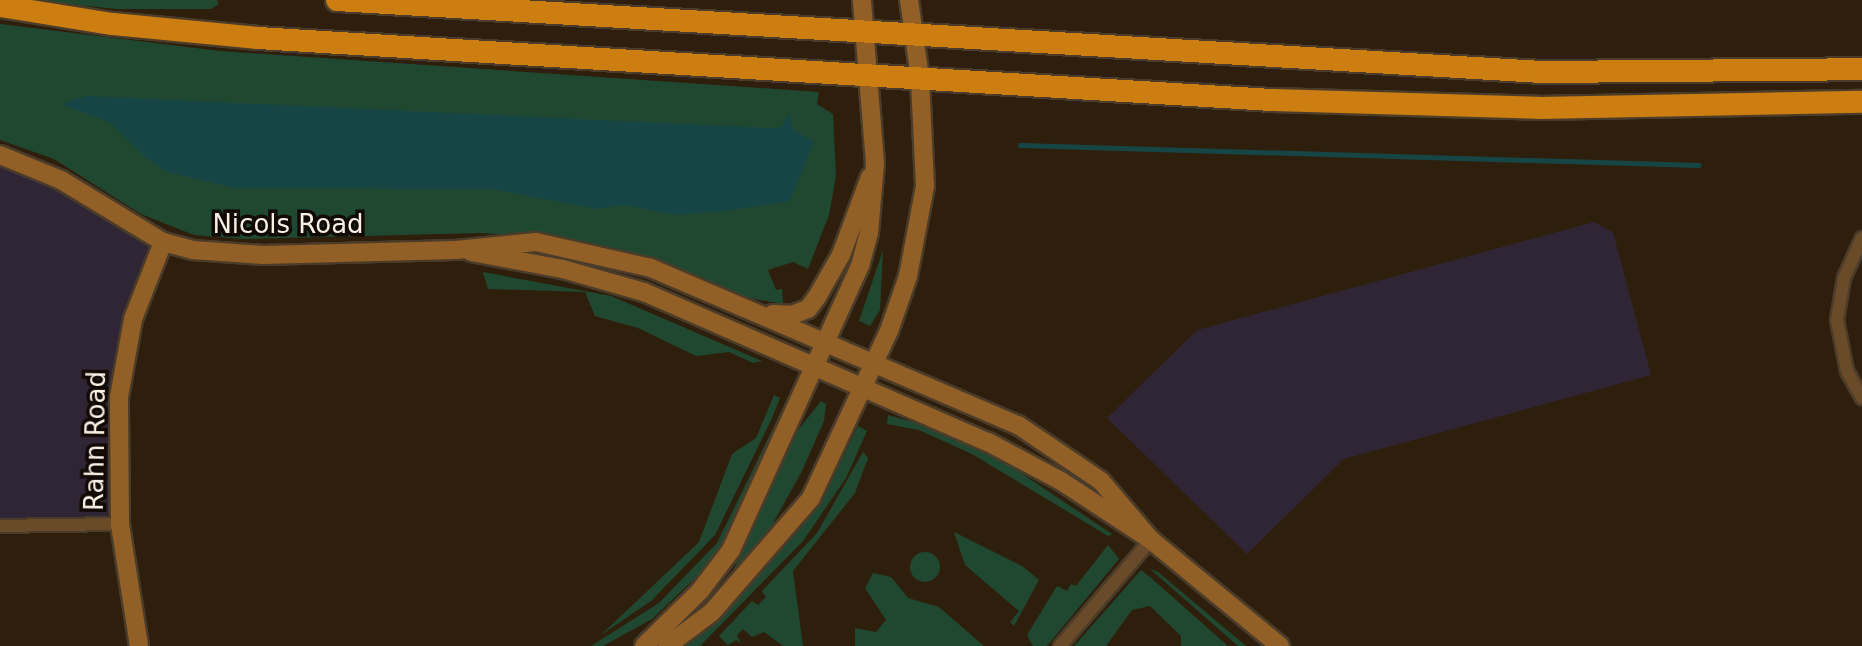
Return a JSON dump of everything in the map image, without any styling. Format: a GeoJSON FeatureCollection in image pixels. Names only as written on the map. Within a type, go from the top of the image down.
{"type":"FeatureCollection","features":[{"type":"Feature","properties":{"kind":"highway"},"geometry":{"type":"LineString","coordinates":[[337,0],[1541,72],[1862,69]]}},
{"type":"Feature","properties":{"kind":"highway"},"geometry":{"type":"LineString","coordinates":[[0,6],[113,24],[258,38],[920,78],[1510,108],[1862,102]]}},
{"type":"Feature","properties":{"kind":"street"},"geometry":{"type":"LineString","coordinates":[[644,646],[719,570],[817,368],[869,233],[875,163],[862,0]]}},
{"type":"Feature","properties":{"kind":"street"},"geometry":{"type":"LineString","coordinates":[[667,646],[703,621],[790,526],[828,469],[877,361],[908,276],[925,186],[920,78],[909,0]]}},
{"type":"Feature","properties":{"kind":"street","name":"Nicols Road"},"geometry":{"type":"LineString","coordinates":[[0,155],[61,180],[163,242],[228,255],[456,250]]}},
{"type":"Feature","properties":{"kind":"street"},"geometry":{"type":"LineString","coordinates":[[755,311],[792,315],[808,309],[841,255],[875,163]]}},
{"type":"Feature","properties":{"kind":"street"},"geometry":{"type":"LineString","coordinates":[[1862,238],[1842,283],[1837,320],[1847,371],[1862,398]]}},
{"type":"Feature","properties":{"kind":"street"},"geometry":{"type":"LineString","coordinates":[[456,250],[517,241],[592,251],[651,268],[877,361],[1042,439],[1101,481],[1151,540]]}},
{"type":"Feature","properties":{"kind":"street","name":"Rahn Road"},"geometry":{"type":"LineString","coordinates":[[139,646],[120,524],[120,380],[138,304],[163,242]]}},
{"type":"Feature","properties":{"kind":"street"},"geometry":{"type":"LineString","coordinates":[[456,250],[563,269],[644,292],[1010,453],[1151,540],[1280,646]]}},
{"type":"Feature","properties":{"kind":"street"},"geometry":{"type":"LineString","coordinates":[[0,526],[120,524]]}},
{"type":"Feature","properties":{"kind":"street"},"geometry":{"type":"LineString","coordinates":[[1060,646],[1151,540]]}},
{"type":"Feature","properties":{"kind":"shaded area"},"geometry":{"type":"Polygon","coordinates":[[[0,155],[163,242],[131,329],[120,524],[0,526],[0,155]]]}},
{"type":"Feature","properties":{"kind":"shaded area"},"geometry":{"type":"Polygon","coordinates":[[[1594,222],[1613,232],[1651,375],[1344,459],[1247,554],[1107,418],[1197,330],[1594,222]]]}},
{"type":"Feature","properties":{"kind":"green space"},"geometry":{"type":"Polygon","coordinates":[[[28,0],[217,0],[219,4],[211,9],[117,9],[28,0]]]}},
{"type":"Feature","properties":{"kind":"green space"},"geometry":{"type":"Polygon","coordinates":[[[0,24],[220,51],[819,92],[817,104],[833,114],[836,176],[829,215],[808,269],[793,262],[768,270],[776,290],[782,289],[783,303],[736,296],[637,256],[560,238],[481,233],[243,239],[194,235],[141,214],[54,159],[0,140],[0,24]]]}},
{"type":"Feature","properties":{"kind":"green space"},"geometry":{"type":"Polygon","coordinates":[[[883,250],[880,310],[870,326],[859,321],[883,250]]]}},
{"type":"Feature","properties":{"kind":"green space"},"geometry":{"type":"Polygon","coordinates":[[[483,272],[611,296],[762,361],[753,363],[729,352],[696,356],[638,328],[595,316],[585,292],[488,289],[483,272]]]}},
{"type":"Feature","properties":{"kind":"green space"},"geometry":{"type":"Polygon","coordinates":[[[774,395],[780,398],[772,418],[715,535],[651,601],[601,635],[699,542],[732,454],[756,438],[774,395]]]}},
{"type":"Feature","properties":{"kind":"green space"},"geometry":{"type":"Polygon","coordinates":[[[821,401],[826,404],[824,421],[802,471],[767,534],[730,578],[791,439],[821,401]]]}},
{"type":"Feature","properties":{"kind":"green space"},"geometry":{"type":"Polygon","coordinates":[[[780,414],[784,415],[733,532],[711,563],[652,619],[603,646],[591,646],[659,603],[717,543],[780,414]]]}},
{"type":"Feature","properties":{"kind":"green space"},"geometry":{"type":"Polygon","coordinates":[[[888,415],[927,426],[1000,459],[1112,534],[1108,536],[972,454],[919,430],[887,424],[888,415]]]}},
{"type":"Feature","properties":{"kind":"green space"},"geometry":{"type":"Polygon","coordinates":[[[858,426],[867,431],[846,478],[803,541],[700,646],[682,646],[799,530],[827,490],[858,426]]]}},
{"type":"Feature","properties":{"kind":"green space"},"geometry":{"type":"Polygon","coordinates":[[[863,452],[868,458],[855,493],[793,571],[803,646],[783,646],[764,632],[752,637],[743,629],[737,635],[741,644],[736,640],[728,645],[719,636],[752,601],[758,605],[766,597],[762,591],[817,533],[863,452]]]}},
{"type":"Feature","properties":{"kind":"green space"},"geometry":{"type":"Polygon","coordinates":[[[954,532],[1022,566],[1039,580],[1014,626],[1010,622],[1019,611],[965,565],[954,532]]]}},
{"type":"Feature","properties":{"kind":"green space"},"geometry":{"type":"Polygon","coordinates":[[[1108,545],[1119,559],[1047,646],[1033,646],[1027,635],[1057,586],[1067,591],[1071,584],[1076,586],[1108,545]]]}},
{"type":"Feature","properties":{"kind":"green space"},"geometry":{"type":"Polygon","coordinates":[[[925,552],[931,553],[939,561],[939,573],[931,581],[925,582],[919,581],[911,573],[910,567],[911,561],[919,553],[925,552]]]}},
{"type":"Feature","properties":{"kind":"green space"},"geometry":{"type":"Polygon","coordinates":[[[1150,569],[1158,572],[1246,646],[1238,646],[1150,569]]]}},
{"type":"Feature","properties":{"kind":"green space"},"geometry":{"type":"Polygon","coordinates":[[[1141,570],[1228,646],[1181,646],[1181,636],[1150,606],[1132,610],[1106,646],[1074,646],[1141,570]]]}},
{"type":"Feature","properties":{"kind":"green space"},"geometry":{"type":"Polygon","coordinates":[[[873,573],[891,577],[908,598],[939,607],[984,646],[855,646],[855,628],[876,632],[886,620],[865,588],[873,573]]]}},
{"type":"Feature","properties":{"kind":"water"},"geometry":{"type":"Polygon","coordinates":[[[86,96],[769,128],[782,127],[788,113],[793,129],[814,142],[790,201],[677,215],[624,205],[597,209],[493,189],[235,188],[168,172],[146,158],[109,122],[61,104],[86,96]]]}},
{"type":"Feature","properties":{"kind":"waterway"},"geometry":{"type":"LineString","coordinates":[[1020,145],[1699,165]]}}]}
